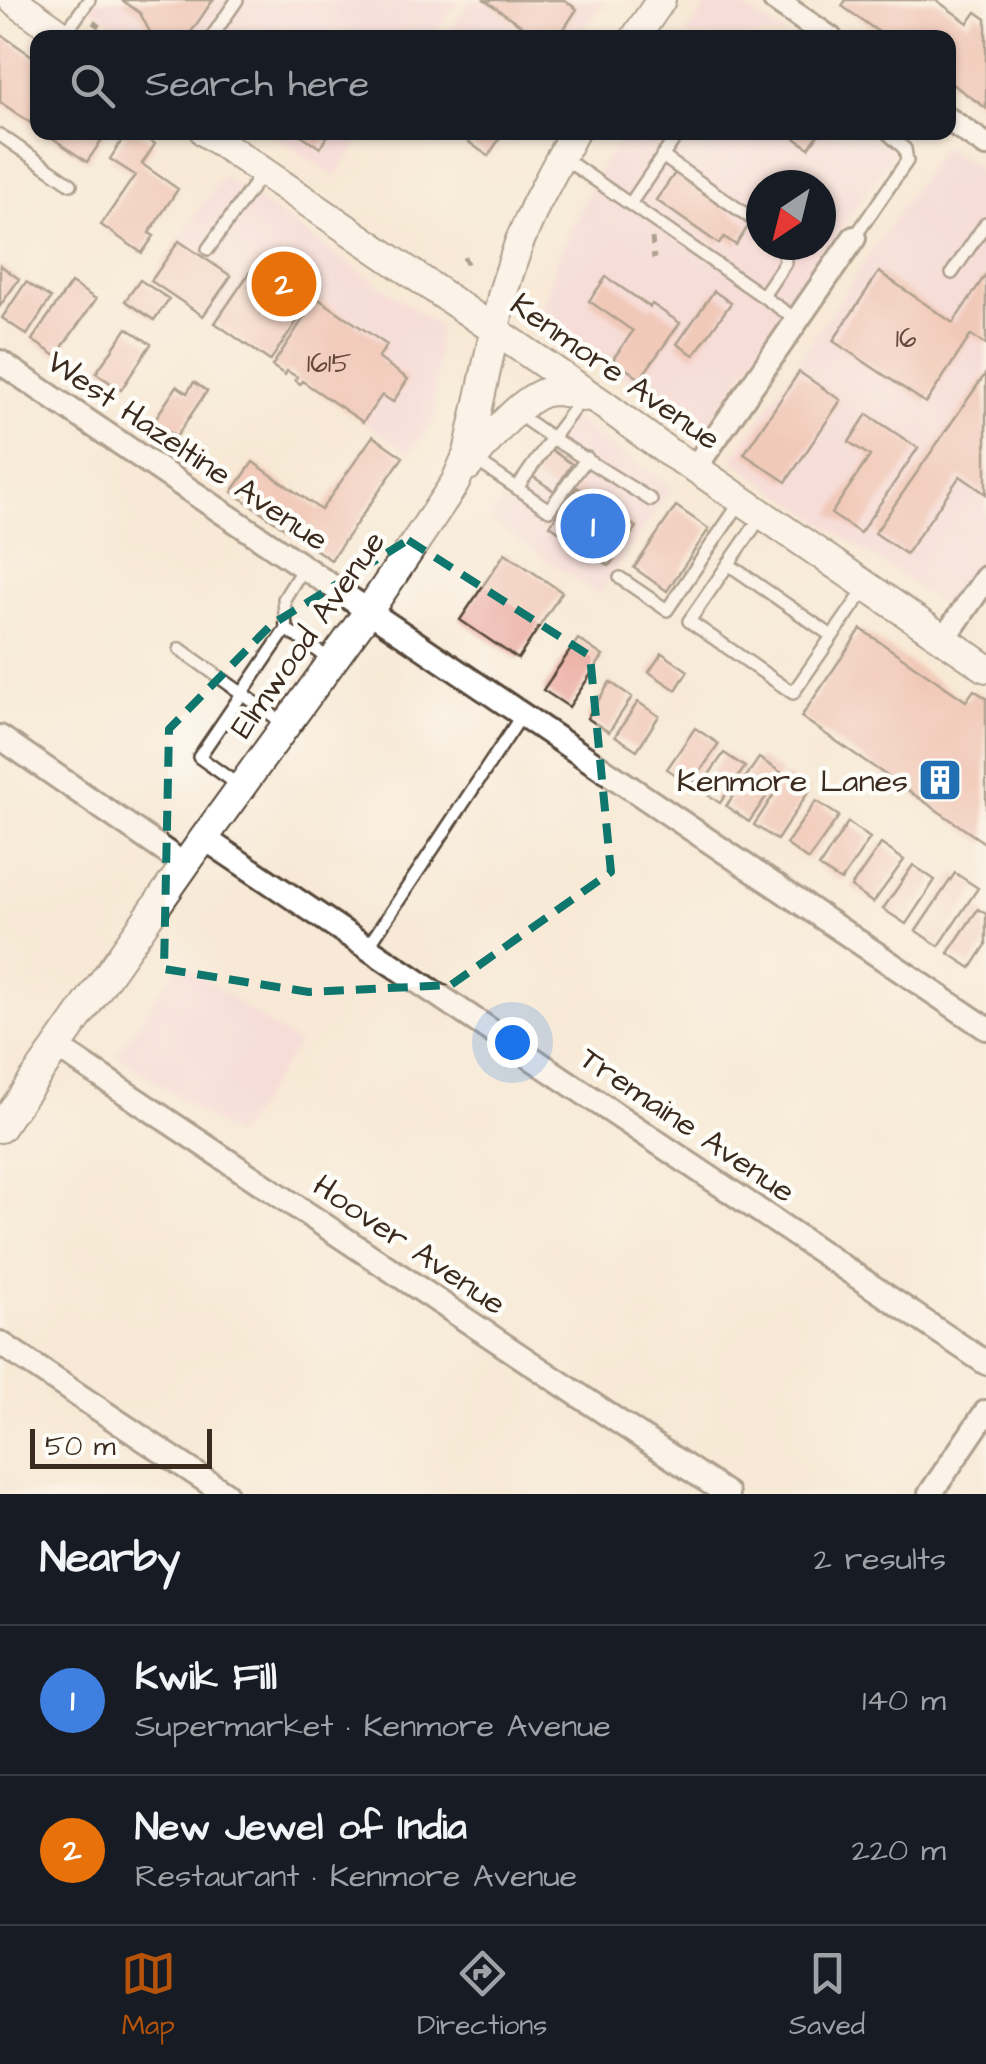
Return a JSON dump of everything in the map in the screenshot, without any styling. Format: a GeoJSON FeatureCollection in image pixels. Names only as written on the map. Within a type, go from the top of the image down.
{"type":"FeatureCollection","features":[{"type":"Feature","properties":{"kind":"street"},"geometry":{"type":"LineString","coordinates":[[13,0],[57,30]]}},
{"type":"Feature","properties":{"kind":"street"},"geometry":{"type":"LineString","coordinates":[[641,30],[661,0]]}},
{"type":"Feature","properties":{"kind":"street"},"geometry":{"type":"LineString","coordinates":[[775,0],[818,30]]}},
{"type":"Feature","properties":{"kind":"street"},"geometry":{"type":"LineString","coordinates":[[956,124],[986,145]]}},
{"type":"Feature","properties":{"kind":"street","name":"Kenmore Avenue"},"geometry":{"type":"LineString","coordinates":[[217,140],[986,668]]}},
{"type":"Feature","properties":{"kind":"street","name":"Elmwood Avenue"},"geometry":{"type":"LineString","coordinates":[[2,1121],[368,612],[455,483],[468,453],[519,242],[568,144]]}},
{"type":"Feature","properties":{"kind":"street"},"geometry":{"type":"LineString","coordinates":[[695,468],[854,238]]}},
{"type":"Feature","properties":{"kind":"street","name":"West Hazeltine Avenue"},"geometry":{"type":"LineString","coordinates":[[0,362],[986,1028]]}},
{"type":"Feature","properties":{"kind":"street"},"geometry":{"type":"LineString","coordinates":[[455,483],[515,413],[538,395],[552,391],[592,400]]}},
{"type":"Feature","properties":{"kind":"street"},"geometry":{"type":"LineString","coordinates":[[944,639],[986,578]]}},
{"type":"Feature","properties":{"kind":"street"},"geometry":{"type":"LineString","coordinates":[[0,738],[185,865]]}},
{"type":"Feature","properties":{"kind":"street","name":"Tremaine Avenue"},"geometry":{"type":"LineString","coordinates":[[204,838],[986,1363]]}},
{"type":"Feature","properties":{"kind":"street","name":"Hoover Avenue"},"geometry":{"type":"LineString","coordinates":[[57,1048],[727,1494]]}},
{"type":"Feature","properties":{"kind":"street"},"geometry":{"type":"LineString","coordinates":[[0,1343],[226,1494]]}},
{"type":"Feature","properties":{"kind":"street"},"geometry":{"type":"LineString","coordinates":[[930,1494],[986,1412]]}},
{"type":"Feature","properties":{"kind":"lane"},"geometry":{"type":"LineString","coordinates":[[70,30],[89,0]]}},
{"type":"Feature","properties":{"kind":"lane"},"geometry":{"type":"LineString","coordinates":[[216,30],[237,0]]}},
{"type":"Feature","properties":{"kind":"lane"},"geometry":{"type":"LineString","coordinates":[[0,135],[71,184]]}},
{"type":"Feature","properties":{"kind":"lane"},"geometry":{"type":"LineString","coordinates":[[630,204],[673,140]]}},
{"type":"Feature","properties":{"kind":"lane"},"geometry":{"type":"LineString","coordinates":[[854,238],[906,160],[906,149],[895,140]]}},
{"type":"Feature","properties":{"kind":"lane"},"geometry":{"type":"LineString","coordinates":[[568,144],[630,204],[797,320]]}},
{"type":"Feature","properties":{"kind":"lane"},"geometry":{"type":"LineString","coordinates":[[662,156],[746,215]]}},
{"type":"Feature","properties":{"kind":"lane"},"geometry":{"type":"LineString","coordinates":[[208,249],[262,172]]}},
{"type":"Feature","properties":{"kind":"lane"},"geometry":{"type":"LineString","coordinates":[[952,272],[986,223]]}},
{"type":"Feature","properties":{"kind":"lane"},"geometry":{"type":"LineString","coordinates":[[763,296],[786,260]]}},
{"type":"Feature","properties":{"kind":"lane"},"geometry":{"type":"LineString","coordinates":[[517,488],[552,438],[592,400]]}},
{"type":"Feature","properties":{"kind":"lane"},"geometry":{"type":"LineString","coordinates":[[515,413],[651,500]]}},
{"type":"Feature","properties":{"kind":"lane"},"geometry":{"type":"LineString","coordinates":[[474,458],[549,510],[588,458]]}},
{"type":"Feature","properties":{"kind":"lane"},"geometry":{"type":"LineString","coordinates":[[752,507],[728,564],[690,621],[793,693],[867,586]]}},
{"type":"Feature","properties":{"kind":"lane"},"geometry":{"type":"LineString","coordinates":[[620,578],[666,610],[752,507]]}},
{"type":"Feature","properties":{"kind":"lane"},"geometry":{"type":"LineString","coordinates":[[728,564],[832,636]]}},
{"type":"Feature","properties":{"kind":"lane"},"geometry":{"type":"LineString","coordinates":[[242,787],[200,758],[286,629],[284,599],[303,568]]}},
{"type":"Feature","properties":{"kind":"lane"},"geometry":{"type":"LineString","coordinates":[[286,629],[331,660]]}},
{"type":"Feature","properties":{"kind":"lane"},"geometry":{"type":"LineString","coordinates":[[180,650],[286,725]]}},
{"type":"Feature","properties":{"kind":"lane"},"geometry":{"type":"LineString","coordinates":[[367,948],[522,715]]}},
{"type":"Feature","properties":{"kind":"path"},"geometry":{"type":"LineString","coordinates":[[653,140],[657,143]]}},
{"type":"Feature","properties":{"kind":"path"},"geometry":{"type":"LineString","coordinates":[[652,235],[654,259]]}},
{"type":"Feature","properties":{"kind":"highlighted area"},"geometry":{"type":"Polygon","coordinates":[[[408,540],[590,656],[611,872],[451,985],[309,992],[164,969],[169,729],[271,625],[408,540]]]}},
{"type":"Feature","properties":{"kind":"shaded area"},"geometry":{"type":"Polygon","coordinates":[[[460,0],[439,30],[123,30],[83,3],[460,0]]]}},
{"type":"Feature","properties":{"kind":"shaded area"},"geometry":{"type":"Polygon","coordinates":[[[470,0],[605,0],[585,30],[449,30],[470,0]]]}},
{"type":"Feature","properties":{"kind":"shaded area"},"geometry":{"type":"Polygon","coordinates":[[[713,0],[732,0],[778,30],[690,30],[713,0]]]}},
{"type":"Feature","properties":{"kind":"shaded area"},"geometry":{"type":"Polygon","coordinates":[[[280,140],[361,140],[335,177],[280,140]]]}},
{"type":"Feature","properties":{"kind":"shaded area"},"geometry":{"type":"Polygon","coordinates":[[[618,140],[902,140],[836,237],[836,170],[746,170],[746,260],[821,260],[703,433],[544,321],[542,306],[557,259],[601,166],[618,140]]]}},
{"type":"Feature","properties":{"kind":"shaded area"},"geometry":{"type":"Polygon","coordinates":[[[943,145],[986,174],[986,552],[947,608],[732,460],[943,145]]]}},
{"type":"Feature","properties":{"kind":"shaded area"},"geometry":{"type":"Polygon","coordinates":[[[222,175],[439,326],[434,420],[409,453],[152,279],[222,175]]]}},
{"type":"Feature","properties":{"kind":"shaded area"},"geometry":{"type":"Polygon","coordinates":[[[563,412],[672,487],[599,595],[489,520],[563,412]]]}},
{"type":"Feature","properties":{"kind":"shaded area"},"geometry":{"type":"Polygon","coordinates":[[[180,962],[298,1044],[236,1137],[116,1055],[180,962]]]}},
{"type":"Feature","properties":{"kind":"building"},"geometry":{"type":"Polygon","coordinates":[[[122,0],[213,0],[192,30],[149,30],[140,13],[122,0]]]}},
{"type":"Feature","properties":{"kind":"building"},"geometry":{"type":"Polygon","coordinates":[[[485,0],[564,0],[577,9],[563,30],[528,30],[485,0]]]}},
{"type":"Feature","properties":{"kind":"building"},"geometry":{"type":"Polygon","coordinates":[[[846,0],[936,0],[968,23],[976,12],[986,19],[986,108],[956,87],[956,30],[876,30],[842,6],[846,0]]]}},
{"type":"Feature","properties":{"kind":"building"},"geometry":{"type":"Polygon","coordinates":[[[0,34],[30,55],[30,123],[0,102],[0,34]]]}},
{"type":"Feature","properties":{"kind":"building"},"geometry":{"type":"Polygon","coordinates":[[[55,140],[102,140],[87,162],[55,140]]]}},
{"type":"Feature","properties":{"kind":"building"},"geometry":{"type":"Polygon","coordinates":[[[122,140],[149,140],[155,144],[142,164],[178,189],[149,233],[154,236],[142,253],[101,225],[135,175],[110,159],[122,140]]]}},
{"type":"Feature","properties":{"kind":"building"},"geometry":{"type":"Polygon","coordinates":[[[308,140],[325,140],[320,148],[308,140]]]}},
{"type":"Feature","properties":{"kind":"building"},"geometry":{"type":"Polygon","coordinates":[[[466,140],[499,140],[488,156],[466,140]]]}},
{"type":"Feature","properties":{"kind":"building"},"geometry":{"type":"Polygon","coordinates":[[[798,140],[814,140],[809,148],[798,140]]]}},
{"type":"Feature","properties":{"kind":"building"},"geometry":{"type":"Polygon","coordinates":[[[675,173],[746,223],[746,230],[736,245],[724,237],[719,244],[656,200],[675,173]]]}},
{"type":"Feature","properties":{"kind":"building"},"geometry":{"type":"Polygon","coordinates":[[[179,241],[231,276],[203,316],[151,281],[179,241]]]}},
{"type":"Feature","properties":{"kind":"building"},"geometry":{"type":"Polygon","coordinates":[[[258,260],[281,276],[284,273],[293,279],[290,283],[313,298],[270,361],[215,323],[258,260]]]}},
{"type":"Feature","properties":{"kind":"building"},"geometry":{"type":"Polygon","coordinates":[[[0,265],[19,279],[0,306],[0,265]]]}},
{"type":"Feature","properties":{"kind":"building"},"geometry":{"type":"Polygon","coordinates":[[[879,272],[953,323],[986,274],[986,345],[971,335],[926,403],[833,341],[879,272]]]}},
{"type":"Feature","properties":{"kind":"building"},"geometry":{"type":"Polygon","coordinates":[[[606,277],[680,323],[640,379],[613,359],[633,331],[589,301],[606,277]]]}},
{"type":"Feature","properties":{"kind":"building"},"geometry":{"type":"Polygon","coordinates":[[[140,280],[169,299],[154,320],[125,301],[140,280]]]}},
{"type":"Feature","properties":{"kind":"building"},"geometry":{"type":"Polygon","coordinates":[[[26,282],[51,298],[27,335],[2,318],[26,282]]]}},
{"type":"Feature","properties":{"kind":"building"},"geometry":{"type":"Polygon","coordinates":[[[71,283],[96,299],[56,356],[32,340],[71,283]]]}},
{"type":"Feature","properties":{"kind":"building"},"geometry":{"type":"Polygon","coordinates":[[[714,291],[731,303],[694,355],[677,344],[714,291]]]}},
{"type":"Feature","properties":{"kind":"building"},"geometry":{"type":"Polygon","coordinates":[[[317,298],[387,345],[378,358],[408,379],[393,402],[382,395],[363,422],[302,381],[300,384],[295,380],[297,377],[287,371],[285,375],[272,366],[317,298]]]}},
{"type":"Feature","properties":{"kind":"building"},"geometry":{"type":"Polygon","coordinates":[[[127,328],[151,344],[121,390],[96,373],[127,328]]]}},
{"type":"Feature","properties":{"kind":"building"},"geometry":{"type":"Polygon","coordinates":[[[799,372],[841,400],[786,482],[744,454],[799,372]]]}},
{"type":"Feature","properties":{"kind":"building"},"geometry":{"type":"Polygon","coordinates":[[[986,373],[986,494],[960,476],[906,554],[875,533],[986,373]]]}},
{"type":"Feature","properties":{"kind":"building"},"geometry":{"type":"Polygon","coordinates":[[[194,382],[207,391],[176,437],[153,422],[177,386],[187,393],[194,382]]]}},
{"type":"Feature","properties":{"kind":"building"},"geometry":{"type":"Polygon","coordinates":[[[867,414],[918,448],[860,533],[831,514],[870,456],[849,442],[867,414]]]}},
{"type":"Feature","properties":{"kind":"building"},"geometry":{"type":"Polygon","coordinates":[[[373,436],[403,457],[331,560],[232,492],[253,462],[321,510],[373,436]]]}},
{"type":"Feature","properties":{"kind":"building"},"geometry":{"type":"Polygon","coordinates":[[[550,449],[572,464],[554,491],[532,476],[550,449]]]}},
{"type":"Feature","properties":{"kind":"building"},"geometry":{"type":"Polygon","coordinates":[[[577,487],[636,527],[609,566],[550,525],[577,487]]]}},
{"type":"Feature","properties":{"kind":"building"},"geometry":{"type":"Polygon","coordinates":[[[676,506],[709,529],[667,591],[634,568],[676,506]]]}},
{"type":"Feature","properties":{"kind":"building"},"geometry":{"type":"Polygon","coordinates":[[[505,553],[562,592],[518,659],[460,620],[505,553]]]}},
{"type":"Feature","properties":{"kind":"building","name":"Kenmore Lanes"},"geometry":{"type":"Polygon","coordinates":[[[861,629],[966,701],[974,690],[986,698],[986,844],[801,717],[861,629]]]}},
{"type":"Feature","properties":{"kind":"building"},"geometry":{"type":"Polygon","coordinates":[[[578,639],[603,656],[569,707],[543,690],[578,639]]]}},
{"type":"Feature","properties":{"kind":"building"},"geometry":{"type":"Polygon","coordinates":[[[662,653],[688,671],[676,690],[649,672],[662,653]]]}},
{"type":"Feature","properties":{"kind":"building"},"geometry":{"type":"Polygon","coordinates":[[[610,682],[632,697],[609,732],[587,718],[610,682]]]}},
{"type":"Feature","properties":{"kind":"building"},"geometry":{"type":"Polygon","coordinates":[[[638,702],[659,716],[637,750],[615,736],[638,702]]]}},
{"type":"Feature","properties":{"kind":"building"},"geometry":{"type":"Polygon","coordinates":[[[695,728],[719,744],[691,785],[667,769],[695,728]]]}},
{"type":"Feature","properties":{"kind":"building"},"geometry":{"type":"Polygon","coordinates":[[[724,753],[745,767],[720,803],[699,789],[724,753]]]}},
{"type":"Feature","properties":{"kind":"building"},"geometry":{"type":"Polygon","coordinates":[[[759,758],[782,773],[749,822],[726,806],[759,758]]]}},
{"type":"Feature","properties":{"kind":"building"},"geometry":{"type":"Polygon","coordinates":[[[786,776],[809,791],[777,840],[754,825],[786,776]]]}},
{"type":"Feature","properties":{"kind":"building"},"geometry":{"type":"Polygon","coordinates":[[[816,801],[839,816],[808,860],[786,844],[816,801]]]}},
{"type":"Feature","properties":{"kind":"building"},"geometry":{"type":"Polygon","coordinates":[[[848,822],[870,838],[841,881],[819,867],[848,822]]]}},
{"type":"Feature","properties":{"kind":"building"},"geometry":{"type":"Polygon","coordinates":[[[881,844],[904,860],[873,903],[851,887],[881,844]]]}},
{"type":"Feature","properties":{"kind":"building"},"geometry":{"type":"Polygon","coordinates":[[[913,865],[935,880],[906,924],[883,909],[913,865]]]}},
{"type":"Feature","properties":{"kind":"building"},"geometry":{"type":"Polygon","coordinates":[[[955,873],[978,888],[939,946],[916,931],[955,873]]]}},
{"type":"Feature","properties":{"kind":"building"},"geometry":{"type":"Polygon","coordinates":[[[978,909],[986,914],[986,945],[971,968],[948,953],[978,909]]]}},
{"type":"Feature","properties":{"kind":"place","name":"New Jewel of India"},"geometry":{"type":"Point","coordinates":[284,284]}},
{"type":"Feature","properties":{"kind":"place","name":"Kwik Fill"},"geometry":{"type":"Point","coordinates":[593,526]}},
{"type":"Feature","properties":{"kind":"place","name":"Kenmore Lanes"},"geometry":{"type":"Point","coordinates":[940,780]}}]}
